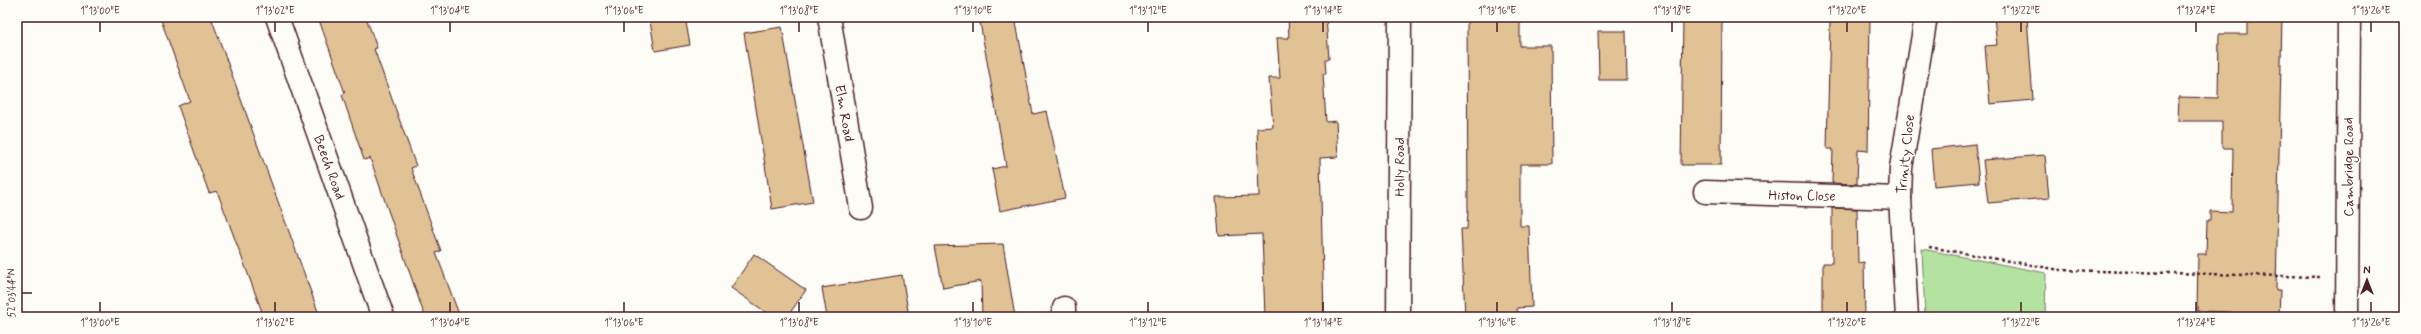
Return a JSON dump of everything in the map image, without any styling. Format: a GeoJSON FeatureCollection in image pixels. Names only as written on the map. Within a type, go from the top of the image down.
{"type":"FeatureCollection","features":[{"type":"Feature","properties":{"kind":"street","name":"Beech Road"},"geometry":{"type":"LineString","coordinates":[[277,17],[383,317]]}},
{"type":"Feature","properties":{"kind":"street","name":"Elm Road"},"geometry":{"type":"LineString","coordinates":[[829,17],[861,208]]}},
{"type":"Feature","properties":{"kind":"street","name":"Holly Road"},"geometry":{"type":"LineString","coordinates":[[1398,317],[1400,17]]}},
{"type":"Feature","properties":{"kind":"street","name":"Trinity Close"},"geometry":{"type":"LineString","coordinates":[[1907,317],[1900,198],[1902,161],[1926,17]]}},
{"type":"Feature","properties":{"kind":"street","name":"Cambridge Road"},"geometry":{"type":"LineString","coordinates":[[2347,317],[2349,17]]}},
{"type":"Feature","properties":{"kind":"street","name":"Histon Close"},"geometry":{"type":"LineString","coordinates":[[1705,192],[1900,198]]}},
{"type":"Feature","properties":{"kind":"path"},"geometry":{"type":"LineString","coordinates":[[1903,242],[2060,270],[2348,278]]}},
{"type":"Feature","properties":{"kind":"green space"},"geometry":{"type":"Polygon","coordinates":[[[1922,249],[2046,273],[2045,317],[1925,317],[1922,249]]]}},
{"type":"Feature","properties":{"kind":"building"},"geometry":{"type":"Polygon","coordinates":[[[160,17],[211,17],[320,317],[264,317],[217,191],[209,193],[178,106],[190,101],[160,17]]]}},
{"type":"Feature","properties":{"kind":"building"},"geometry":{"type":"Polygon","coordinates":[[[318,17],[366,17],[377,48],[374,49],[416,166],[411,168],[441,251],[436,253],[460,317],[425,317],[370,158],[364,160],[342,95],[345,93],[318,17]]]}},
{"type":"Feature","properties":{"kind":"building"},"geometry":{"type":"Polygon","coordinates":[[[670,17],[685,17],[690,45],[655,51],[650,21],[670,17]]]}},
{"type":"Feature","properties":{"kind":"building"},"geometry":{"type":"Polygon","coordinates":[[[979,17],[1015,17],[1033,114],[1047,111],[1065,198],[1000,211],[992,169],[1006,166],[979,17]]]}},
{"type":"Feature","properties":{"kind":"building"},"geometry":{"type":"Polygon","coordinates":[[[1288,17],[1326,17],[1329,59],[1325,59],[1326,74],[1323,74],[1326,122],[1336,121],[1338,157],[1320,158],[1324,317],[1265,317],[1262,234],[1219,236],[1216,197],[1259,196],[1257,128],[1273,127],[1269,78],[1280,78],[1277,38],[1289,38],[1288,17]]]}},
{"type":"Feature","properties":{"kind":"building"},"geometry":{"type":"Polygon","coordinates":[[[1467,17],[1520,17],[1520,46],[1551,46],[1552,164],[1520,164],[1520,226],[1529,226],[1532,307],[1517,308],[1518,317],[1465,317],[1461,229],[1467,229],[1468,210],[1467,17]]]}},
{"type":"Feature","properties":{"kind":"building"},"geometry":{"type":"Polygon","coordinates":[[[1683,17],[1722,17],[1721,165],[1681,165],[1683,17]]]}},
{"type":"Feature","properties":{"kind":"building"},"geometry":{"type":"Polygon","coordinates":[[[1838,17],[1870,17],[1868,151],[1858,150],[1857,184],[1832,183],[1833,149],[1827,149],[1830,22],[1838,22],[1838,17]]]}},
{"type":"Feature","properties":{"kind":"building"},"geometry":{"type":"Polygon","coordinates":[[[1994,17],[2027,17],[2033,100],[1990,104],[1985,46],[1997,45],[1994,17]]]}},
{"type":"Feature","properties":{"kind":"building"},"geometry":{"type":"Polygon","coordinates":[[[2247,17],[2282,17],[2276,290],[2280,290],[2279,317],[2231,317],[2231,312],[2197,311],[2198,254],[2206,254],[2207,221],[2210,221],[2210,211],[2232,212],[2233,148],[2222,148],[2222,121],[2178,121],[2179,97],[2218,98],[2219,34],[2247,34],[2247,17]]]}},
{"type":"Feature","properties":{"kind":"building"},"geometry":{"type":"Polygon","coordinates":[[[782,27],[813,202],[772,209],[744,33],[782,27]]]}},
{"type":"Feature","properties":{"kind":"building"},"geometry":{"type":"Polygon","coordinates":[[[1598,31],[1626,31],[1627,80],[1599,80],[1598,31]]]}},
{"type":"Feature","properties":{"kind":"building"},"geometry":{"type":"Polygon","coordinates":[[[1975,144],[1979,182],[1934,186],[1931,149],[1975,144]]]}},
{"type":"Feature","properties":{"kind":"building"},"geometry":{"type":"Polygon","coordinates":[[[2045,155],[2049,198],[1988,203],[1983,160],[2045,155]]]}},
{"type":"Feature","properties":{"kind":"building"},"geometry":{"type":"Polygon","coordinates":[[[1832,208],[1857,209],[1858,263],[1864,262],[1865,317],[1823,317],[1823,263],[1832,263],[1832,208]]]}},
{"type":"Feature","properties":{"kind":"building"},"geometry":{"type":"Polygon","coordinates":[[[1003,244],[1015,317],[982,317],[981,281],[943,288],[935,246],[1003,244]]]}},
{"type":"Feature","properties":{"kind":"building"},"geometry":{"type":"Polygon","coordinates":[[[754,254],[806,290],[787,317],[773,317],[731,288],[754,254]]]}},
{"type":"Feature","properties":{"kind":"building"},"geometry":{"type":"Polygon","coordinates":[[[902,275],[909,317],[827,317],[822,288],[902,275]]]}}]}
